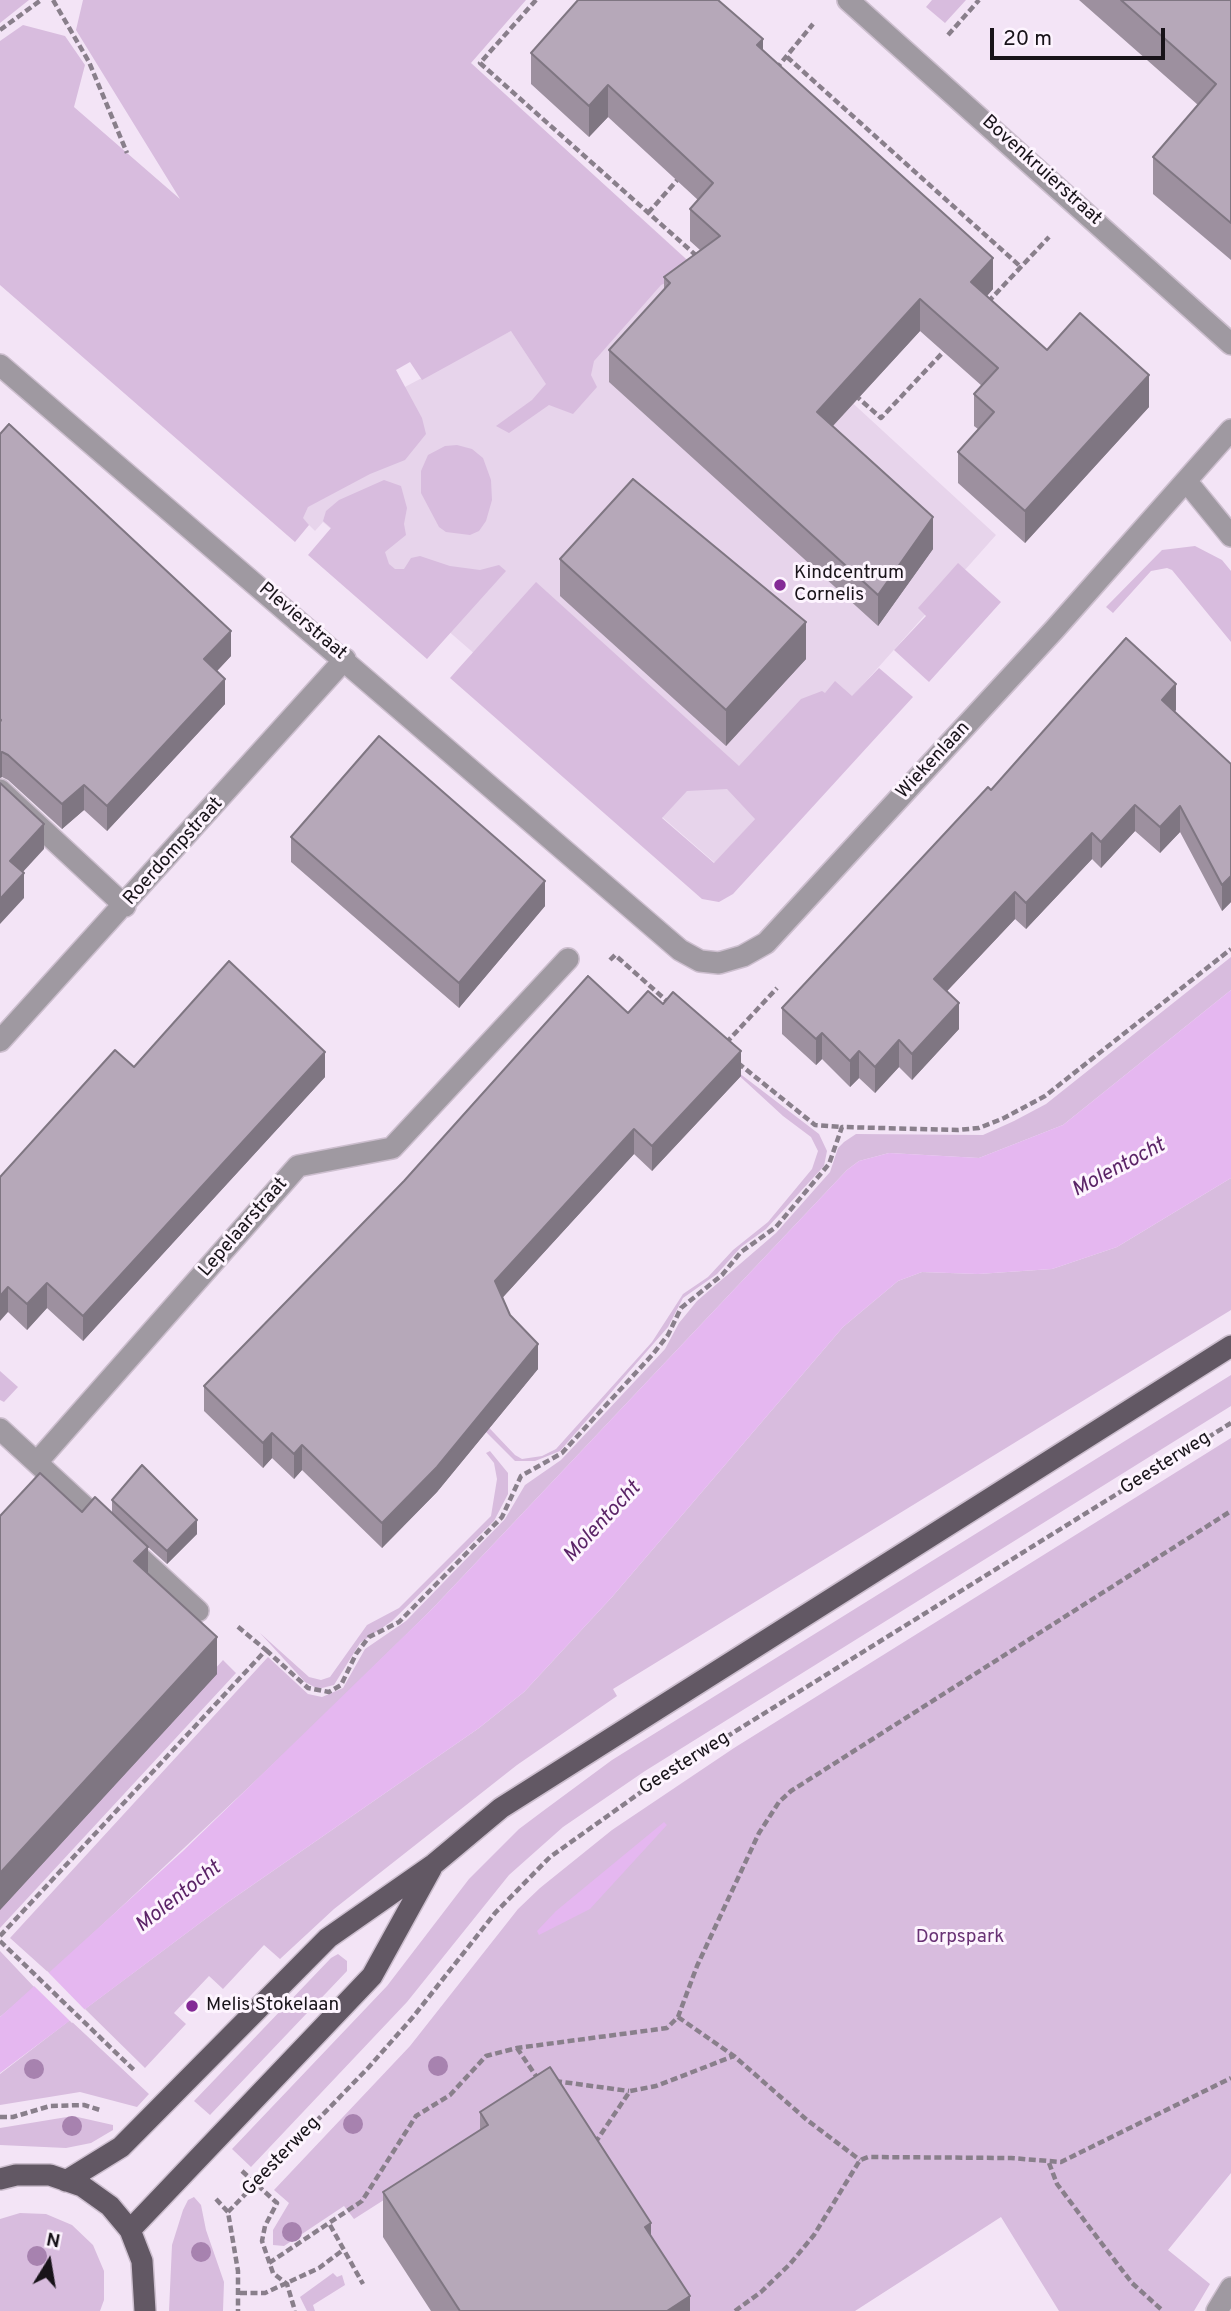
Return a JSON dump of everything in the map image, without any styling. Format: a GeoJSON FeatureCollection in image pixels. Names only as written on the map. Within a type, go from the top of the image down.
{"type":"FeatureCollection","features":[{"type":"Feature","properties":{"kind":"main road"},"geometry":{"type":"LineString","coordinates":[[66,2181],[121,2147],[328,1938],[434,1864],[500,1808],[1231,1346]]}},
{"type":"Feature","properties":{"kind":"main road"},"geometry":{"type":"LineString","coordinates":[[130,2230],[173,2181],[372,1976],[434,1864]]}},
{"type":"Feature","properties":{"kind":"main road"},"geometry":{"type":"LineString","coordinates":[[0,2179],[16,2175],[50,2175],[82,2186],[110,2206],[130,2230],[142,2260],[145,2311]]}},
{"type":"Feature","properties":{"kind":"street","name":"Bovenkruierstraat"},"geometry":{"type":"LineString","coordinates":[[848,0],[1231,344]]}},
{"type":"Feature","properties":{"kind":"street","name":"Plevierstraat"},"geometry":{"type":"LineString","coordinates":[[0,365],[345,659],[601,882]]}},
{"type":"Feature","properties":{"kind":"street","name":"Wiekenlaan"},"geometry":{"type":"LineString","coordinates":[[601,882],[680,950],[700,961],[719,963],[743,956],[766,943],[1187,482],[1231,430]]}},
{"type":"Feature","properties":{"kind":"street"},"geometry":{"type":"LineString","coordinates":[[1187,482],[1231,536]]}},
{"type":"Feature","properties":{"kind":"street","name":"Roerdompstraat"},"geometry":{"type":"LineString","coordinates":[[0,1041],[125,906],[345,659]]}},
{"type":"Feature","properties":{"kind":"street"},"geometry":{"type":"LineString","coordinates":[[0,790],[125,906]]}},
{"type":"Feature","properties":{"kind":"street","name":"Lepelaarstraat"},"geometry":{"type":"LineString","coordinates":[[38,1461],[298,1166],[392,1149],[568,958]]}},
{"type":"Feature","properties":{"kind":"street"},"geometry":{"type":"LineString","coordinates":[[0,1429],[38,1461],[198,1611]]}},
{"type":"Feature","properties":{"kind":"street"},"geometry":{"type":"LineString","coordinates":[[1217,2311],[1231,2288]]}},
{"type":"Feature","properties":{"kind":"path"},"geometry":{"type":"LineString","coordinates":[[0,30],[41,0]]}},
{"type":"Feature","properties":{"kind":"path"},"geometry":{"type":"LineString","coordinates":[[53,0],[89,62],[127,153]]}},
{"type":"Feature","properties":{"kind":"path"},"geometry":{"type":"LineString","coordinates":[[536,0],[480,63],[709,267]]}},
{"type":"Feature","properties":{"kind":"path"},"geometry":{"type":"LineString","coordinates":[[768,78],[818,19]]}},
{"type":"Feature","properties":{"kind":"path"},"geometry":{"type":"LineString","coordinates":[[787,57],[1021,267]]}},
{"type":"Feature","properties":{"kind":"path"},"geometry":{"type":"LineString","coordinates":[[648,213],[685,172]]}},
{"type":"Feature","properties":{"kind":"path"},"geometry":{"type":"LineString","coordinates":[[984,307],[1078,205]]}},
{"type":"Feature","properties":{"kind":"path"},"geometry":{"type":"LineString","coordinates":[[851,392],[881,418],[956,338]]}},
{"type":"Feature","properties":{"kind":"path"},"geometry":{"type":"LineString","coordinates":[[731,1057],[816,1125],[958,1130],[979,1128],[1045,1096],[1231,949]]}},
{"type":"Feature","properties":{"kind":"path"},"geometry":{"type":"LineString","coordinates":[[606,965],[615,955],[672,1006]]}},
{"type":"Feature","properties":{"kind":"path"},"geometry":{"type":"LineString","coordinates":[[198,1611],[231,1621],[308,1688],[329,1692],[341,1685],[356,1654],[369,1637],[399,1622],[502,1517],[521,1476],[562,1453],[653,1354],[668,1335],[681,1308],[722,1275],[741,1252],[776,1227],[829,1164],[842,1127]]}},
{"type":"Feature","properties":{"kind":"path","name":"Geesterweg"},"geometry":{"type":"LineString","coordinates":[[240,2293],[228,2212],[368,2068],[414,2017],[495,1913],[550,1857],[666,1775],[1231,1423]]}},
{"type":"Feature","properties":{"kind":"path"},"geometry":{"type":"LineString","coordinates":[[269,2263],[330,2224],[367,2195],[416,2116],[450,2095],[486,2056],[517,2048],[667,2028],[678,2017],[697,1966],[760,1833],[785,1796],[1231,1511]]}},
{"type":"Feature","properties":{"kind":"path"},"geometry":{"type":"LineString","coordinates":[[0,1936],[266,1650]]}},
{"type":"Feature","properties":{"kind":"path"},"geometry":{"type":"LineString","coordinates":[[0,1941],[91,2029]]}},
{"type":"Feature","properties":{"kind":"path"},"geometry":{"type":"LineString","coordinates":[[678,2017],[734,2056],[807,2120],[860,2160],[1011,2158],[1061,2162],[1231,2078]]}},
{"type":"Feature","properties":{"kind":"path"},"geometry":{"type":"LineString","coordinates":[[517,2048],[542,2085]]}},
{"type":"Feature","properties":{"kind":"path"},"geometry":{"type":"LineString","coordinates":[[538,2078],[630,2091],[656,2086],[734,2056]]}},
{"type":"Feature","properties":{"kind":"path"},"geometry":{"type":"LineString","coordinates":[[593,2148],[630,2091]]}},
{"type":"Feature","properties":{"kind":"path"},"geometry":{"type":"LineString","coordinates":[[734,2311],[761,2292],[790,2264],[814,2235],[860,2160]]}},
{"type":"Feature","properties":{"kind":"path"},"geometry":{"type":"LineString","coordinates":[[1049,2163],[1056,2184],[1108,2253],[1132,2283],[1163,2311]]}},
{"type":"Feature","properties":{"kind":"path"},"geometry":{"type":"LineString","coordinates":[[330,2224],[363,2284]]}},
{"type":"Feature","properties":{"kind":"path"},"geometry":{"type":"LineString","coordinates":[[238,2311],[240,2293],[265,2293],[319,2268],[343,2250]]}},
{"type":"Feature","properties":{"kind":"shaded area"},"geometry":{"type":"Polygon","coordinates":[[[638,215],[816,377],[820,373],[996,535],[852,697],[860,704],[715,863],[323,522],[315,531],[288,504],[384,398],[543,314],[638,215]]]}},
{"type":"Feature","properties":{"kind":"green space"},"geometry":{"type":"Polygon","coordinates":[[[0,0],[29,0],[0,23],[0,0]]]}},
{"type":"Feature","properties":{"kind":"green space"},"geometry":{"type":"Polygon","coordinates":[[[83,0],[526,0],[471,63],[710,281],[681,276],[661,285],[594,361],[591,375],[597,387],[573,414],[549,405],[509,433],[496,426],[532,400],[546,384],[511,331],[422,380],[410,362],[396,370],[422,418],[426,434],[405,460],[370,474],[308,507],[303,518],[309,525],[295,542],[0,285],[0,41],[23,25],[65,36],[85,65],[74,107],[180,199],[76,30],[83,0]]]}},
{"type":"Feature","properties":{"kind":"green space"},"geometry":{"type":"Polygon","coordinates":[[[932,0],[966,0],[945,23],[926,7],[932,0]]]}},
{"type":"Feature","properties":{"kind":"green space"},"geometry":{"type":"Polygon","coordinates":[[[457,445],[472,449],[483,458],[491,480],[492,500],[486,521],[479,531],[470,535],[446,532],[439,527],[421,493],[421,471],[428,455],[445,446],[457,445]]]}},
{"type":"Feature","properties":{"kind":"green space"},"geometry":{"type":"Polygon","coordinates":[[[384,480],[401,486],[407,508],[404,524],[406,535],[385,552],[389,564],[395,569],[404,569],[411,558],[420,556],[450,566],[480,570],[499,565],[506,571],[427,659],[308,555],[331,528],[323,521],[326,511],[339,500],[384,480]]]}},
{"type":"Feature","properties":{"kind":"green space"},"geometry":{"type":"Polygon","coordinates":[[[1195,546],[1222,560],[1231,571],[1231,642],[1172,570],[1167,568],[1151,571],[1113,613],[1106,607],[1162,550],[1195,546]]]}},
{"type":"Feature","properties":{"kind":"green space"},"geometry":{"type":"Polygon","coordinates":[[[958,563],[1001,602],[929,682],[894,650],[926,616],[918,608],[958,563]]]}},
{"type":"Feature","properties":{"kind":"green space"},"geometry":{"type":"Polygon","coordinates":[[[536,582],[739,766],[801,699],[822,691],[825,693],[835,681],[852,696],[879,668],[913,697],[733,894],[719,902],[702,899],[450,678],[536,582]],[[727,789],[687,791],[662,818],[714,863],[755,819],[727,789]]]}},
{"type":"Feature","properties":{"kind":"green space"},"geometry":{"type":"Polygon","coordinates":[[[1231,957],[1231,990],[1063,1125],[979,1158],[889,1153],[859,1161],[847,1170],[433,1608],[317,1723],[50,1974],[10,1938],[268,1657],[308,1694],[322,1697],[343,1688],[365,1649],[406,1621],[505,1519],[525,1485],[561,1460],[665,1349],[679,1323],[697,1301],[776,1233],[830,1172],[838,1148],[844,1142],[856,1134],[983,1135],[1014,1121],[1046,1104],[1231,957]]]}},
{"type":"Feature","properties":{"kind":"green space"},"geometry":{"type":"Polygon","coordinates":[[[722,1060],[819,1134],[827,1151],[824,1166],[766,1229],[741,1247],[717,1274],[683,1298],[668,1327],[560,1451],[535,1461],[515,1461],[472,1418],[476,1414],[522,1459],[542,1456],[556,1449],[652,1342],[683,1294],[708,1277],[733,1250],[768,1222],[812,1169],[818,1151],[811,1137],[783,1116],[722,1060]]]}},
{"type":"Feature","properties":{"kind":"green space"},"geometry":{"type":"Polygon","coordinates":[[[1231,1178],[1231,1310],[613,1689],[617,1696],[517,1765],[334,1909],[280,1959],[264,1945],[223,1989],[209,1976],[174,2013],[186,2024],[145,2068],[85,2009],[228,1902],[479,1728],[524,1692],[612,1597],[843,1327],[898,1281],[922,1272],[978,1274],[1052,1269],[1117,1247],[1231,1178]]]}},
{"type":"Feature","properties":{"kind":"green space"},"geometry":{"type":"Polygon","coordinates":[[[0,1371],[18,1387],[4,1402],[0,1400],[0,1371]]]}},
{"type":"Feature","properties":{"kind":"green space"},"geometry":{"type":"Polygon","coordinates":[[[1231,1375],[1231,1406],[645,1771],[563,1827],[509,1875],[407,2002],[251,2167],[232,2149],[387,1986],[469,1879],[519,1829],[612,1760],[1231,1375]]]}},
{"type":"Feature","properties":{"kind":"green space","name":"Dorpspark"},"geometry":{"type":"Polygon","coordinates":[[[1231,1438],[1231,2173],[1168,2250],[1210,2284],[1194,2311],[1059,2311],[1001,2217],[855,2311],[672,2311],[495,2129],[354,2219],[344,2206],[284,2246],[273,2245],[273,2230],[289,2203],[274,2190],[410,2046],[518,1909],[540,1888],[612,1830],[734,1748],[1231,1438]]]}},
{"type":"Feature","properties":{"kind":"green space"},"geometry":{"type":"Polygon","coordinates":[[[490,1451],[508,1473],[508,1494],[494,1521],[392,1621],[360,1643],[334,1685],[318,1689],[305,1682],[260,1633],[309,1677],[321,1680],[330,1677],[367,1625],[399,1608],[491,1516],[497,1479],[494,1463],[486,1453],[490,1451]]]}},
{"type":"Feature","properties":{"kind":"green space"},"geometry":{"type":"Polygon","coordinates":[[[223,1660],[236,1673],[0,1928],[0,1908],[223,1660]]]}},
{"type":"Feature","properties":{"kind":"green space"},"geometry":{"type":"Polygon","coordinates":[[[0,1951],[35,1988],[0,2017],[0,1951]]]}},
{"type":"Feature","properties":{"kind":"green space"},"geometry":{"type":"Polygon","coordinates":[[[338,1954],[347,1961],[347,1971],[210,2115],[194,2101],[331,1958],[338,1954]]]}},
{"type":"Feature","properties":{"kind":"green space"},"geometry":{"type":"Polygon","coordinates":[[[70,2020],[149,2094],[137,2107],[80,2092],[0,2105],[0,2074],[70,2020]]]}},
{"type":"Feature","properties":{"kind":"green space"},"geometry":{"type":"Polygon","coordinates":[[[73,2116],[113,2125],[113,2130],[91,2143],[66,2148],[0,2145],[0,2128],[73,2116]]]}},
{"type":"Feature","properties":{"kind":"green space"},"geometry":{"type":"Polygon","coordinates":[[[194,2197],[201,2205],[206,2230],[224,2282],[223,2311],[169,2311],[172,2245],[183,2210],[188,2200],[194,2197]]]}},
{"type":"Feature","properties":{"kind":"green space"},"geometry":{"type":"Polygon","coordinates":[[[20,2213],[46,2214],[72,2225],[93,2245],[104,2271],[104,2300],[100,2311],[0,2311],[0,2219],[20,2213]]]}},
{"type":"Feature","properties":{"kind":"green space"},"geometry":{"type":"Polygon","coordinates":[[[333,2273],[337,2277],[342,2275],[345,2285],[313,2305],[315,2311],[307,2311],[300,2297],[333,2273]]]}},
{"type":"Feature","properties":{"kind":"water","name":"Molentocht"},"geometry":{"type":"Polygon","coordinates":[[[1231,990],[1231,1178],[1117,1247],[1052,1269],[978,1274],[922,1272],[898,1281],[843,1327],[612,1597],[524,1692],[479,1728],[228,1902],[0,2073],[0,2017],[183,1851],[433,1608],[847,1170],[859,1161],[889,1153],[979,1158],[1063,1125],[1231,990]]]}},
{"type":"Feature","properties":{"kind":"water"},"geometry":{"type":"Polygon","coordinates":[[[664,1822],[667,1825],[590,1909],[539,1935],[537,1931],[556,1911],[664,1822]]]}},
{"type":"Feature","properties":{"kind":"pier"},"geometry":{"type":"Polygon","coordinates":[[[47,1971],[87,2012],[72,2023],[33,1985],[47,1971]]]}},
{"type":"Feature","properties":{"kind":"building"},"geometry":{"type":"Polygon","coordinates":[[[578,0],[718,0],[763,39],[757,45],[993,258],[971,282],[1047,350],[1080,313],[1149,375],[1025,511],[958,452],[994,412],[974,394],[998,368],[920,299],[817,412],[933,517],[878,595],[609,350],[670,283],[664,277],[720,236],[690,209],[713,183],[608,85],[589,106],[531,53],[578,0]]]}},
{"type":"Feature","properties":{"kind":"building"},"geometry":{"type":"Polygon","coordinates":[[[1121,0],[1231,0],[1231,223],[1153,157],[1216,84],[1121,0]]]}},
{"type":"Feature","properties":{"kind":"building"},"geometry":{"type":"Polygon","coordinates":[[[9,424],[231,631],[204,659],[225,679],[107,806],[84,785],[62,804],[8,755],[0,753],[0,434],[9,424]]]}},
{"type":"Feature","properties":{"kind":"building"},"geometry":{"type":"Polygon","coordinates":[[[633,479],[806,622],[726,710],[560,559],[633,479]]]}},
{"type":"Feature","properties":{"kind":"building"},"geometry":{"type":"Polygon","coordinates":[[[1126,638],[1176,684],[1162,700],[1231,764],[1231,876],[1222,885],[1180,806],[1160,827],[1135,805],[1101,842],[1092,833],[1026,903],[1015,892],[934,979],[959,1003],[912,1054],[899,1040],[875,1067],[859,1051],[850,1061],[822,1033],[816,1039],[782,1008],[988,787],[991,790],[1126,638]]]}},
{"type":"Feature","properties":{"kind":"building"},"geometry":{"type":"Polygon","coordinates":[[[379,736],[545,881],[459,983],[291,837],[379,736]]]}},
{"type":"Feature","properties":{"kind":"building"},"geometry":{"type":"Polygon","coordinates":[[[0,783],[44,824],[10,861],[24,873],[0,899],[0,783]]]}},
{"type":"Feature","properties":{"kind":"building"},"geometry":{"type":"Polygon","coordinates":[[[229,961],[325,1052],[83,1316],[47,1283],[27,1304],[8,1287],[0,1296],[0,1177],[115,1050],[134,1067],[229,961]]]}},
{"type":"Feature","properties":{"kind":"building"},"geometry":{"type":"Polygon","coordinates":[[[588,976],[628,1013],[648,991],[663,1004],[673,992],[741,1051],[652,1146],[634,1129],[495,1281],[510,1315],[538,1344],[437,1467],[382,1523],[302,1445],[294,1454],[272,1433],[263,1443],[204,1386],[404,1181],[588,976]]]}},
{"type":"Feature","properties":{"kind":"building"},"geometry":{"type":"Polygon","coordinates":[[[142,1465],[197,1520],[167,1551],[112,1500],[142,1465]]]}},
{"type":"Feature","properties":{"kind":"building"},"geometry":{"type":"Polygon","coordinates":[[[40,1473],[82,1512],[95,1497],[148,1547],[134,1561],[217,1637],[0,1873],[0,1516],[40,1473]]]}},
{"type":"Feature","properties":{"kind":"building"},"geometry":{"type":"Polygon","coordinates":[[[550,2067],[651,2223],[645,2227],[690,2296],[667,2311],[460,2311],[383,2192],[488,2125],[480,2112],[550,2067]]]}},
{"type":"Feature","properties":{"kind":"place","name":"Kindcentrum Cornelis"},"geometry":{"type":"Point","coordinates":[780,585]}},
{"type":"Feature","properties":{"kind":"place","name":"Melis Stokelaan"},"geometry":{"type":"Point","coordinates":[192,2006]}}]}
